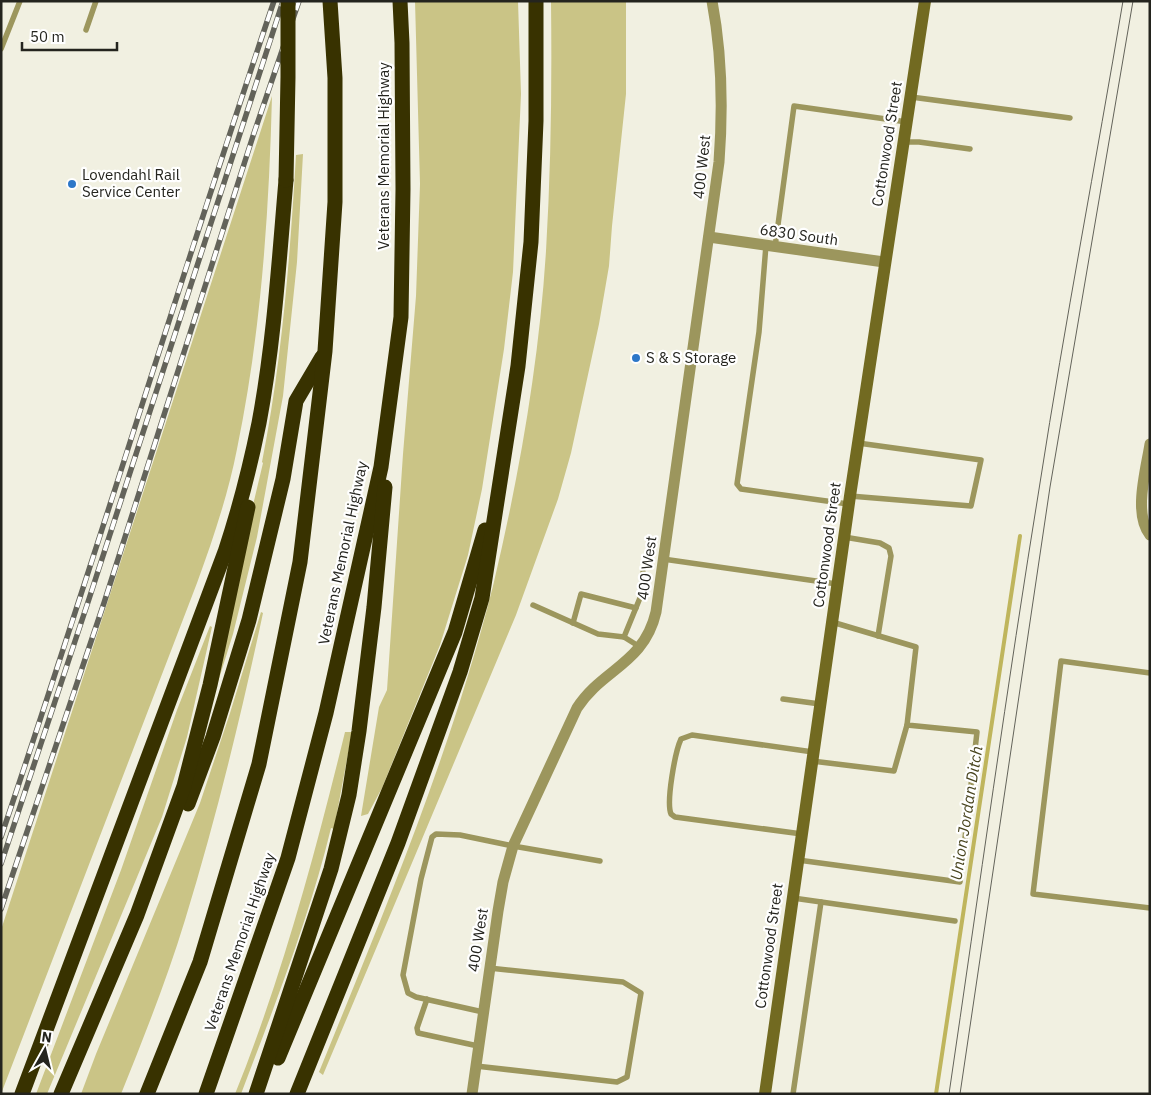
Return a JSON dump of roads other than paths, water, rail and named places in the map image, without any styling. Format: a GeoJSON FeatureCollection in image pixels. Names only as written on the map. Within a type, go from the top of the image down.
{"type":"FeatureCollection","features":[{"type":"Feature","properties":{"kind":"highway"},"geometry":{"type":"LineString","coordinates":[[61,1094],[137,915],[184,786],[202,718],[247,513],[272,332],[286,180],[288,1]]}},
{"type":"Feature","properties":{"kind":"highway","name":"Veterans Memorial Highway"},"geometry":{"type":"LineString","coordinates":[[147,1094],[200,962],[259,764],[300,562],[325,351],[335,202],[334,78],[330,1]]}},
{"type":"Feature","properties":{"kind":"highway","name":"Veterans Memorial Highway"},"geometry":{"type":"LineString","coordinates":[[206,1094],[288,858],[326,713],[381,467],[401,317],[403,189],[400,1]]}},
{"type":"Feature","properties":{"kind":"highway"},"geometry":{"type":"LineString","coordinates":[[297,1094],[398,843],[460,672],[482,598],[518,366],[531,242],[536,121],[536,1]]}},
{"type":"Feature","properties":{"kind":"highway"},"geometry":{"type":"LineString","coordinates":[[256,1094],[331,870],[349,795],[360,731],[374,607],[401,317]]}},
{"type":"Feature","properties":{"kind":"highway"},"geometry":{"type":"LineString","coordinates":[[137,915],[174,840],[213,737],[249,620],[283,479],[296,401],[325,351]]}},
{"type":"Feature","properties":{"kind":"highway"},"geometry":{"type":"LineString","coordinates":[[22,1094],[225,552],[244,490],[259,421]]}},
{"type":"Feature","properties":{"kind":"highway"},"geometry":{"type":"LineString","coordinates":[[263,1094],[454,632],[502,471]]}},
{"type":"Feature","properties":{"kind":"street","name":"400 West"},"geometry":{"type":"LineString","coordinates":[[472,1094],[503,882],[514,846],[577,708],[589,693],[640,648],[653,624],[709,238],[721,138],[718,40],[712,1]]}},
{"type":"Feature","properties":{"kind":"street","name":"Cottonwood Street"},"geometry":{"type":"LineString","coordinates":[[765,1094],[849,500],[925,1]]}},
{"type":"Feature","properties":{"kind":"street","name":"6830 South"},"geometry":{"type":"LineString","coordinates":[[709,238],[884,262]]}},
{"type":"Feature","properties":{"kind":"street"},"geometry":{"type":"LineString","coordinates":[[1150,444],[1140,508],[1142,521],[1150,535]]}},
{"type":"Feature","properties":{"kind":"lane"},"geometry":{"type":"LineString","coordinates":[[1,49],[20,1]]}},
{"type":"Feature","properties":{"kind":"lane"},"geometry":{"type":"LineString","coordinates":[[86,30],[96,1]]}},
{"type":"Feature","properties":{"kind":"lane"},"geometry":{"type":"LineString","coordinates":[[910,97],[1070,118]]}},
{"type":"Feature","properties":{"kind":"lane"},"geometry":{"type":"LineString","coordinates":[[858,443],[981,460],[971,506],[849,500],[741,489],[737,484],[771,246],[794,106],[907,122]]}},
{"type":"Feature","properties":{"kind":"lane"},"geometry":{"type":"LineString","coordinates":[[904,142],[919,142],[970,149]]}},
{"type":"Feature","properties":{"kind":"lane"},"geometry":{"type":"LineString","coordinates":[[844,537],[880,544],[889,548],[891,556],[878,636]]}},
{"type":"Feature","properties":{"kind":"lane"},"geometry":{"type":"LineString","coordinates":[[663,559],[837,584]]}},
{"type":"Feature","properties":{"kind":"lane"},"geometry":{"type":"LineString","coordinates":[[624,637],[642,593],[644,572]]}},
{"type":"Feature","properties":{"kind":"lane"},"geometry":{"type":"LineString","coordinates":[[573,622],[581,594],[636,608]]}},
{"type":"Feature","properties":{"kind":"lane"},"geometry":{"type":"LineString","coordinates":[[533,604],[598,634],[624,637],[640,648]]}},
{"type":"Feature","properties":{"kind":"lane"},"geometry":{"type":"LineString","coordinates":[[802,834],[682,819],[671,814],[669,806],[673,771],[681,739],[686,736],[696,736],[766,745],[894,771],[907,724],[916,647],[832,622]]}},
{"type":"Feature","properties":{"kind":"lane"},"geometry":{"type":"LineString","coordinates":[[1150,673],[1061,661],[1033,894],[1150,908]]}},
{"type":"Feature","properties":{"kind":"lane"},"geometry":{"type":"LineString","coordinates":[[783,699],[820,704]]}},
{"type":"Feature","properties":{"kind":"lane"},"geometry":{"type":"LineString","coordinates":[[798,860],[960,882],[976,732],[907,724]]}},
{"type":"Feature","properties":{"kind":"lane"},"geometry":{"type":"LineString","coordinates":[[483,1012],[408,993],[403,975],[421,879],[432,837],[436,834],[460,835],[600,860]]}},
{"type":"Feature","properties":{"kind":"lane"},"geometry":{"type":"LineString","coordinates":[[793,898],[955,921]]}},
{"type":"Feature","properties":{"kind":"lane"},"geometry":{"type":"LineString","coordinates":[[793,1094],[821,902]]}},
{"type":"Feature","properties":{"kind":"lane"},"geometry":{"type":"LineString","coordinates":[[476,1066],[617,1082],[627,1076],[641,993],[623,982],[489,968]]}},
{"type":"Feature","properties":{"kind":"lane"},"geometry":{"type":"LineString","coordinates":[[427,999],[417,1028],[418,1033],[478,1046]]}},
{"type":"Feature","properties":{"kind":"waterway","name":"Union Jordan Ditch"},"geometry":{"type":"LineString","coordinates":[[936,1094],[1020,536]]}},
{"type":"Feature","properties":{"kind":"tram line"},"geometry":{"type":"LineString","coordinates":[[949,1094],[1028,559],[1060,362],[1123,1]]}},
{"type":"Feature","properties":{"kind":"tram line"},"geometry":{"type":"LineString","coordinates":[[960,1094],[1050,487],[1133,1]]}},
{"type":"Feature","properties":{"kind":"railway"},"geometry":{"type":"LineString","coordinates":[[1,837],[274,1]]}},
{"type":"Feature","properties":{"kind":"railway"},"geometry":{"type":"LineString","coordinates":[[1,864],[283,1]]}},
{"type":"Feature","properties":{"kind":"railway"},"geometry":{"type":"LineString","coordinates":[[1,909],[104,603],[253,136],[299,1]]}},
{"type":"Feature","properties":{"kind":"place","name":"Lovendahl Rail Service Center"},"geometry":{"type":"Point","coordinates":[72,184]}},
{"type":"Feature","properties":{"kind":"place","name":"S & S Storage"},"geometry":{"type":"Point","coordinates":[636,358]}}]}
